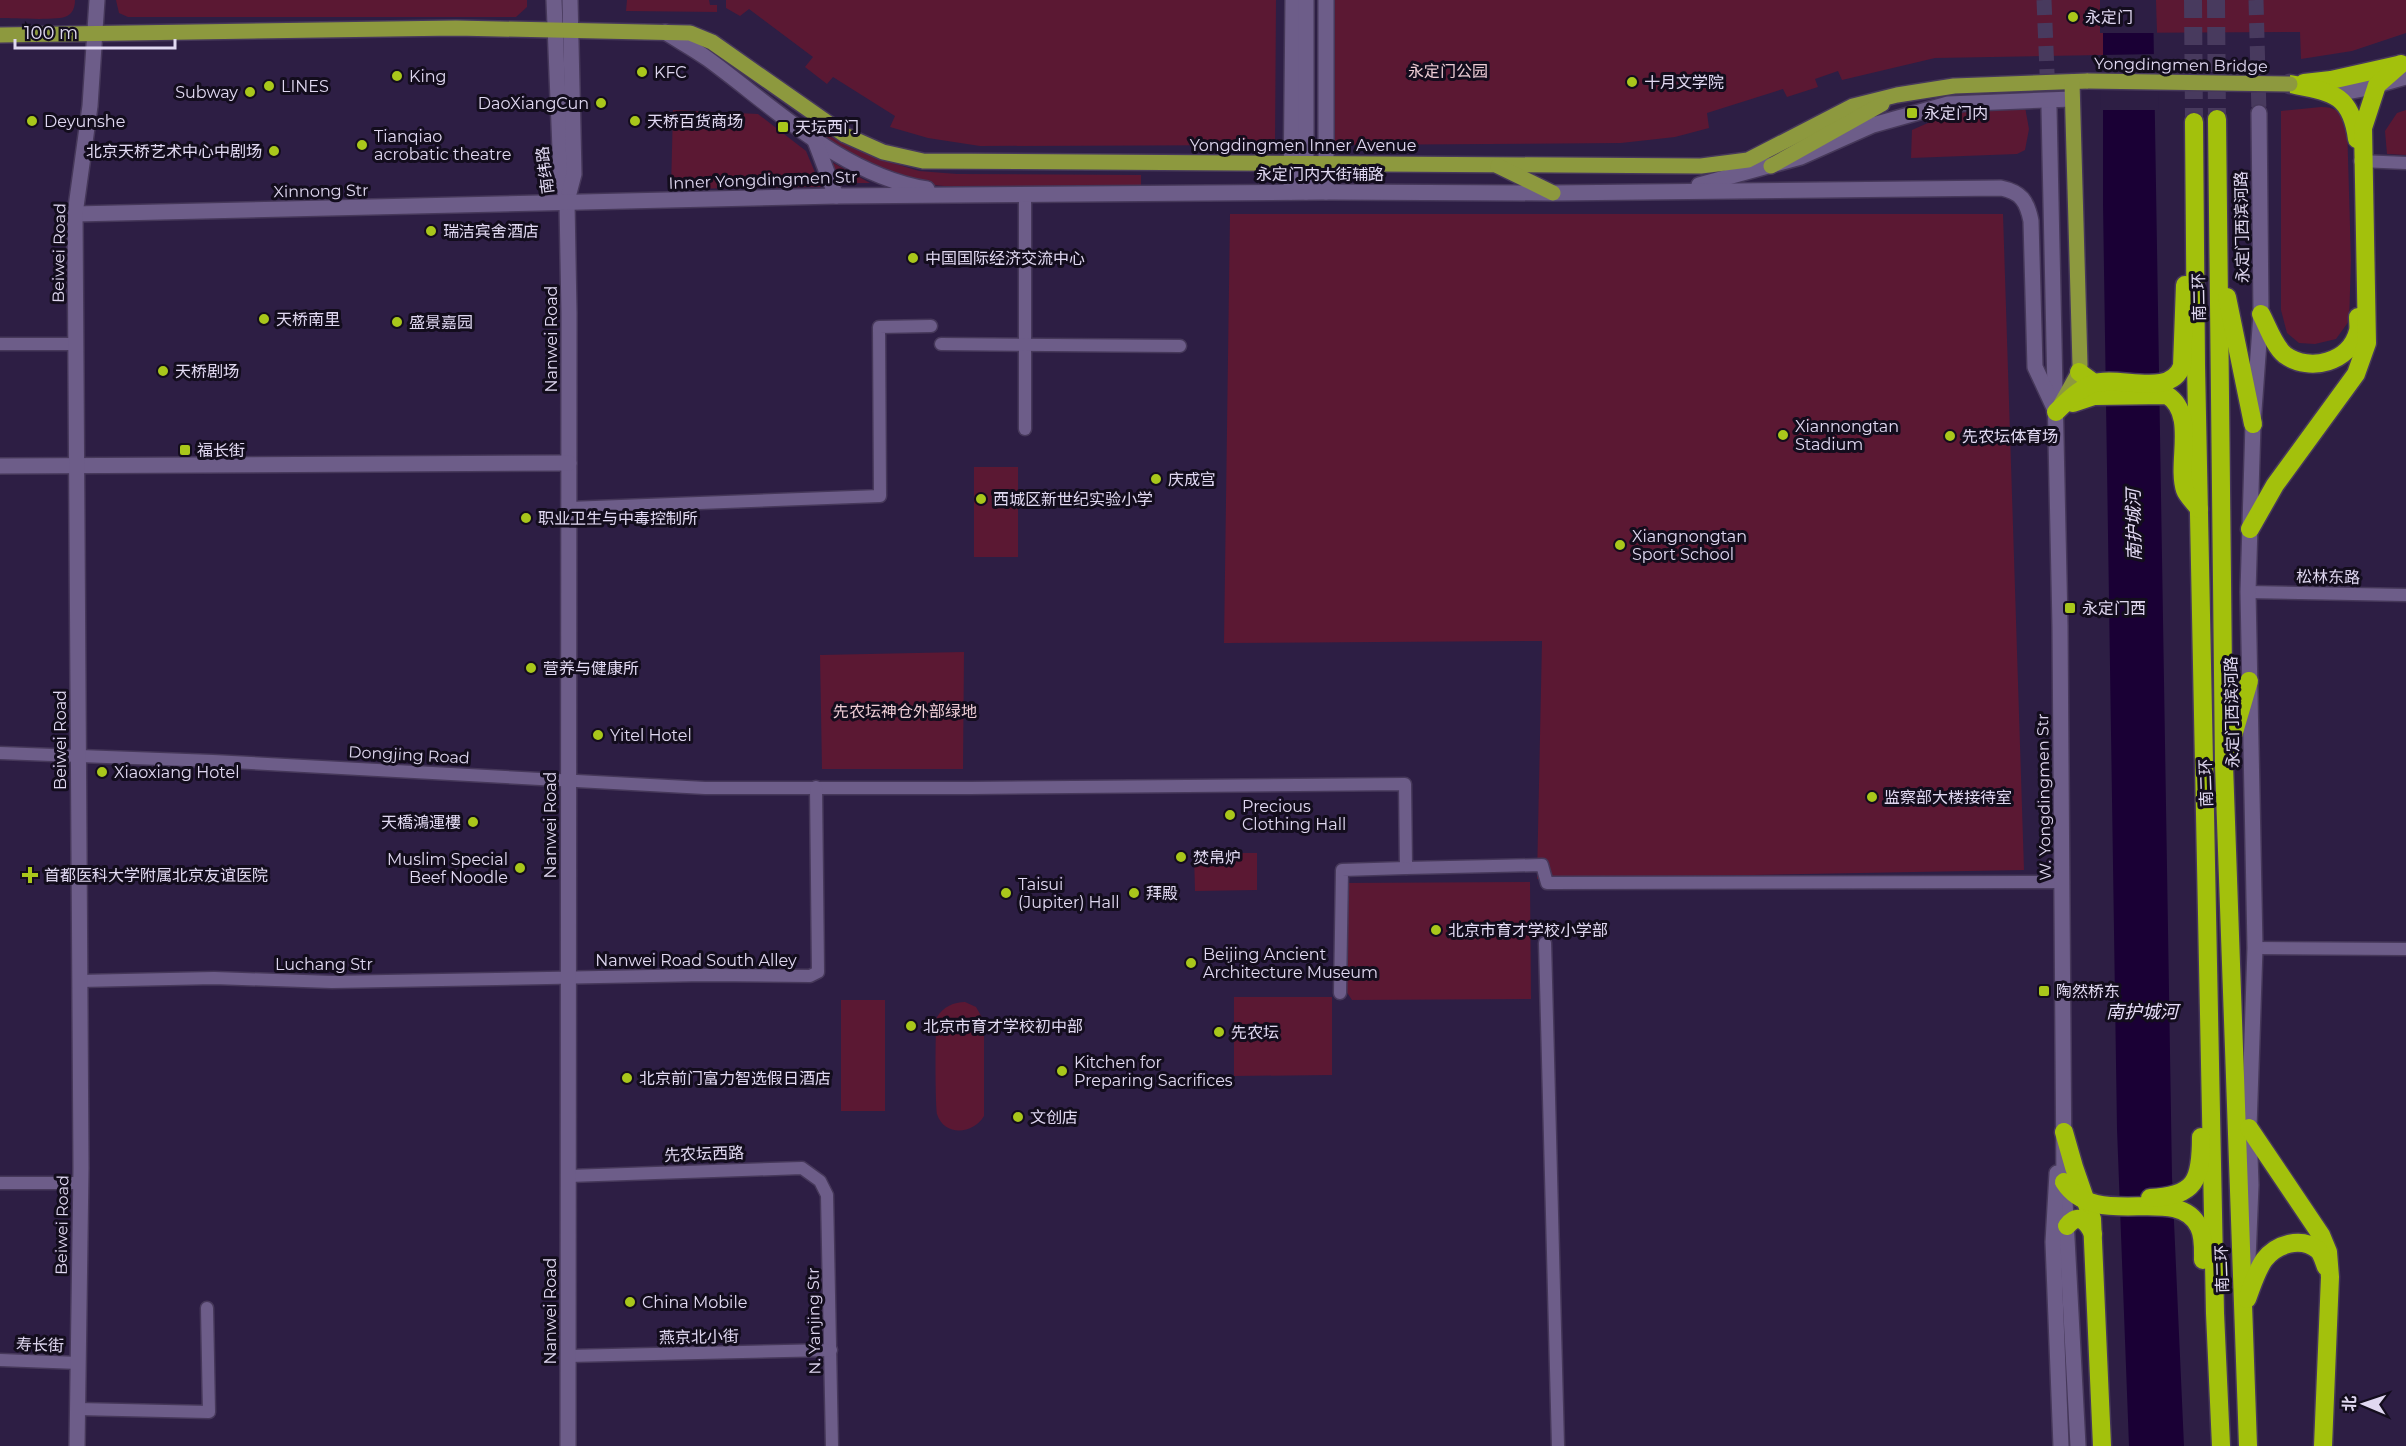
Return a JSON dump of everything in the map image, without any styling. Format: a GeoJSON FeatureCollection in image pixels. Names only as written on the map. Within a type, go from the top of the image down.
{"type":"FeatureCollection","features":[{"type":"Feature","properties":{"kind":"highway"},"geometry":{"type":"LineString","coordinates":[[2290,84],[2404,68]]}},
{"type":"Feature","properties":{"kind":"highway"},"geometry":{"type":"LineString","coordinates":[[2261,314],[2279,348],[2296,361],[2312,364],[2329,362],[2345,352],[2354,339],[2358,331],[2363,128],[2369,102],[2376,86],[2404,68]]}},
{"type":"Feature","properties":{"kind":"highway"},"geometry":{"type":"LineString","coordinates":[[2250,529],[2275,485],[2356,374],[2367,344],[2362,161],[2355,124],[2349,108],[2342,99],[2314,88],[2290,84]]}},
{"type":"Feature","properties":{"kind":"highway","name":"南二环"},"geometry":{"type":"LineString","coordinates":[[2217,119],[2224,765],[2248,1446]]}},
{"type":"Feature","properties":{"kind":"highway","name":"南二环"},"geometry":{"type":"LineString","coordinates":[[2194,122],[2199,509],[2215,1313],[2221,1446]]}},
{"type":"Feature","properties":{"kind":"highway"},"geometry":{"type":"LineString","coordinates":[[2167,389],[2179,374],[2182,366],[2185,283],[2188,269],[2196,252]]}},
{"type":"Feature","properties":{"kind":"highway"},"geometry":{"type":"LineString","coordinates":[[2218,255],[2253,424]]}},
{"type":"Feature","properties":{"kind":"highway"},"geometry":{"type":"LineString","coordinates":[[2056,412],[2073,395],[2089,384],[2167,389]]}},
{"type":"Feature","properties":{"kind":"highway"},"geometry":{"type":"LineString","coordinates":[[2167,389],[2182,417],[2185,491],[2199,509]]}},
{"type":"Feature","properties":{"kind":"highway"},"geometry":{"type":"LineString","coordinates":[[2224,765],[2248,681]]}},
{"type":"Feature","properties":{"kind":"highway"},"geometry":{"type":"LineString","coordinates":[[2085,1200],[2109,1204],[2169,1207],[2182,1201],[2198,1178],[2201,1157],[2200,1105],[2211,1075]]}},
{"type":"Feature","properties":{"kind":"highway"},"geometry":{"type":"LineString","coordinates":[[2248,1128],[2321,1235],[2328,1252],[2330,1277],[2322,1446]]}},
{"type":"Feature","properties":{"kind":"highway"},"geometry":{"type":"LineString","coordinates":[[2064,1132],[2071,1180],[2085,1200],[2092,1219],[2094,1235],[2102,1446]]}},
{"type":"Feature","properties":{"kind":"highway"},"geometry":{"type":"LineString","coordinates":[[2071,1180],[2109,1204]]}},
{"type":"Feature","properties":{"kind":"highway"},"geometry":{"type":"LineString","coordinates":[[2182,1201],[2200,1229],[2204,1285],[2215,1313]]}},
{"type":"Feature","properties":{"kind":"highway"},"geometry":{"type":"LineString","coordinates":[[2094,1235],[2098,1222],[2109,1204]]}},
{"type":"Feature","properties":{"kind":"highway"},"geometry":{"type":"LineString","coordinates":[[2067,1226],[2071,1221],[2079,1218],[2085,1220],[2094,1235]]}},
{"type":"Feature","properties":{"kind":"highway"},"geometry":{"type":"LineString","coordinates":[[2243,1310],[2254,1280],[2265,1260],[2279,1246],[2294,1243],[2309,1245],[2319,1252],[2330,1277]]}},
{"type":"Feature","properties":{"kind":"main road","name":"Yongdingmen Inner Avenue"},"geometry":{"type":"LineString","coordinates":[[0,35],[456,28],[690,33],[712,42],[844,135],[883,152],[924,161],[1701,166],[1748,160],[1853,106],[1897,95],[1954,86],[2080,81]]}},
{"type":"Feature","properties":{"kind":"main road","name":"Yongdingmen Bridge"},"geometry":{"type":"LineString","coordinates":[[2080,81],[2290,84]]}},
{"type":"Feature","properties":{"kind":"main road"},"geometry":{"type":"LineString","coordinates":[[2080,81],[2072,99],[2089,384]]}},
{"type":"Feature","properties":{"kind":"main road"},"geometry":{"type":"LineString","coordinates":[[1772,166],[1897,95]]}},
{"type":"Feature","properties":{"kind":"main road"},"geometry":{"type":"LineString","coordinates":[[1493,163],[1553,193]]}},
{"type":"Feature","properties":{"kind":"street","name":"Beiwei Road"},"geometry":{"type":"LineString","coordinates":[[77,1446],[81,1183],[75,214],[90,106],[97,0]]}},
{"type":"Feature","properties":{"kind":"street","name":"南纬路"},"geometry":{"type":"LineString","coordinates":[[554,0],[561,174],[567,203]]}},
{"type":"Feature","properties":{"kind":"street","name":"南纬路"},"geometry":{"type":"LineString","coordinates":[[567,203],[574,174],[570,0]]}},
{"type":"Feature","properties":{"kind":"street"},"geometry":{"type":"LineString","coordinates":[[1293,0],[1309,163]]}},
{"type":"Feature","properties":{"kind":"street"},"geometry":{"type":"LineString","coordinates":[[1306,0],[1309,192]]}},
{"type":"Feature","properties":{"kind":"street"},"geometry":{"type":"LineString","coordinates":[[1309,192],[1315,0]]}},
{"type":"Feature","properties":{"kind":"street"},"geometry":{"type":"LineString","coordinates":[[1309,163],[1326,0]]}},
{"type":"Feature","properties":{"kind":"street"},"geometry":{"type":"LineString","coordinates":[[665,32],[707,58],[731,78],[837,153],[881,176],[914,187],[960,194]]}},
{"type":"Feature","properties":{"kind":"street"},"geometry":{"type":"LineString","coordinates":[[2331,95],[2376,86]]}},
{"type":"Feature","properties":{"kind":"street"},"geometry":{"type":"LineString","coordinates":[[1680,190],[1801,157],[1873,125],[1948,104],[2072,99]]}},
{"type":"Feature","properties":{"kind":"street","name":"W. Yongdingmen Str"},"geometry":{"type":"LineString","coordinates":[[2052,108],[2060,366],[2056,412],[2064,1132],[2054,1191],[2053,1242],[2061,1446]]}},
{"type":"Feature","properties":{"kind":"street","name":"永定门西滨河路"},"geometry":{"type":"LineString","coordinates":[[2243,1310],[2250,1230],[2251,1185],[2248,1128],[2255,948],[2248,592],[2253,424],[2261,314],[2259,113]]}},
{"type":"Feature","properties":{"kind":"street"},"geometry":{"type":"LineString","coordinates":[[814,138],[836,196]]}},
{"type":"Feature","properties":{"kind":"street"},"geometry":{"type":"LineString","coordinates":[[2362,161],[2406,163]]}},
{"type":"Feature","properties":{"kind":"street"},"geometry":{"type":"LineString","coordinates":[[1680,190],[2001,188],[2018,193],[2026,201],[2031,221],[2035,367],[2056,412]]}},
{"type":"Feature","properties":{"kind":"street","name":"永定门内大街辅路"},"geometry":{"type":"LineString","coordinates":[[960,194],[1553,193],[1680,190]]}},
{"type":"Feature","properties":{"kind":"street","name":"Inner Yongdingmen Str"},"geometry":{"type":"LineString","coordinates":[[567,203],[960,194]]}},
{"type":"Feature","properties":{"kind":"street"},"geometry":{"type":"LineString","coordinates":[[1025,195],[1025,429]]}},
{"type":"Feature","properties":{"kind":"street","name":"Xinnong Str"},"geometry":{"type":"LineString","coordinates":[[75,214],[567,203]]}},
{"type":"Feature","properties":{"kind":"street","name":"Nanwei Road"},"geometry":{"type":"LineString","coordinates":[[567,203],[568,1446]]}},
{"type":"Feature","properties":{"kind":"street"},"geometry":{"type":"LineString","coordinates":[[569,508],[880,496],[879,327],[932,326]]}},
{"type":"Feature","properties":{"kind":"street"},"geometry":{"type":"LineString","coordinates":[[0,344],[76,344]]}},
{"type":"Feature","properties":{"kind":"street"},"geometry":{"type":"LineString","coordinates":[[941,344],[1180,346]]}},
{"type":"Feature","properties":{"kind":"street"},"geometry":{"type":"LineString","coordinates":[[0,465],[569,463]]}},
{"type":"Feature","properties":{"kind":"street","name":"松林东路"},"geometry":{"type":"LineString","coordinates":[[2248,592],[2406,595]]}},
{"type":"Feature","properties":{"kind":"street","name":"Dongjing Road"},"geometry":{"type":"LineString","coordinates":[[0,753],[446,773],[705,788],[1405,784],[1406,868]]}},
{"type":"Feature","properties":{"kind":"street","name":"Nanwei Road South Alley"},"geometry":{"type":"LineString","coordinates":[[568,977],[810,976],[818,972],[816,787]]}},
{"type":"Feature","properties":{"kind":"street"},"geometry":{"type":"LineString","coordinates":[[1340,993],[1342,870],[1542,865],[1547,883],[2063,882]]}},
{"type":"Feature","properties":{"kind":"street"},"geometry":{"type":"LineString","coordinates":[[1545,943],[1558,1446]]}},
{"type":"Feature","properties":{"kind":"street"},"geometry":{"type":"LineString","coordinates":[[2255,948],[2406,949]]}},
{"type":"Feature","properties":{"kind":"street","name":"Luchang Str"},"geometry":{"type":"LineString","coordinates":[[80,981],[214,978],[332,982],[568,977]]}},
{"type":"Feature","properties":{"kind":"street","name":"先农坛西路"},"geometry":{"type":"LineString","coordinates":[[569,1176],[802,1168],[820,1181],[827,1195]]}},
{"type":"Feature","properties":{"kind":"street"},"geometry":{"type":"LineString","coordinates":[[2071,1180],[2067,1226],[2078,1446]]}},
{"type":"Feature","properties":{"kind":"street"},"geometry":{"type":"LineString","coordinates":[[0,1183],[81,1183]]}},
{"type":"Feature","properties":{"kind":"street","name":"N. Yanjing Str"},"geometry":{"type":"LineString","coordinates":[[827,1195],[832,1446]]}},
{"type":"Feature","properties":{"kind":"street"},"geometry":{"type":"LineString","coordinates":[[78,1409],[210,1412],[207,1308]]}},
{"type":"Feature","properties":{"kind":"street","name":"燕京北小街"},"geometry":{"type":"LineString","coordinates":[[568,1356],[831,1350]]}},
{"type":"Feature","properties":{"kind":"street","name":"寿长街"},"geometry":{"type":"LineString","coordinates":[[0,1360],[79,1363]]}},
{"type":"Feature","properties":{"kind":"green space"},"geometry":{"type":"Polygon","coordinates":[[[0,0],[75,0],[75,5],[71,13],[62,18],[0,18],[0,0]]]}},
{"type":"Feature","properties":{"kind":"green space"},"geometry":{"type":"Polygon","coordinates":[[[116,0],[527,0],[527,7],[516,17],[128,17],[119,13],[116,0]]]}},
{"type":"Feature","properties":{"kind":"green space"},"geometry":{"type":"Polygon","coordinates":[[[627,0],[709,0],[710,5],[717,5],[717,12],[626,11],[627,0]]]}},
{"type":"Feature","properties":{"kind":"green space"},"geometry":{"type":"Polygon","coordinates":[[[726,0],[1276,0],[1275,145],[980,146],[928,138],[890,127],[895,116],[833,77],[827,84],[805,67],[813,57],[749,9],[740,16],[726,8],[726,0]]]}},
{"type":"Feature","properties":{"kind":"green space","name":"永定门公园"},"geometry":{"type":"Polygon","coordinates":[[[1335,0],[2406,0],[2406,33],[2352,51],[2301,59],[2300,32],[2103,33],[2103,55],[1935,58],[1842,80],[1838,71],[1815,79],[1818,87],[1787,97],[1783,89],[1707,113],[1709,128],[1675,137],[1621,143],[1334,145],[1335,0]]]}},
{"type":"Feature","properties":{"kind":"green space"},"geometry":{"type":"Polygon","coordinates":[[[1990,106],[2025,107],[2029,129],[2025,150],[2017,154],[1911,158],[1912,130],[1937,119],[1990,106]]]}},
{"type":"Feature","properties":{"kind":"green space"},"geometry":{"type":"Polygon","coordinates":[[[2321,107],[2337,110],[2347,123],[2351,261],[2349,321],[2336,339],[2315,344],[2299,343],[2287,333],[2281,310],[2281,111],[2321,107]]]}},
{"type":"Feature","properties":{"kind":"green space"},"geometry":{"type":"Polygon","coordinates":[[[673,110],[758,114],[806,151],[821,187],[671,189],[673,110]]]}},
{"type":"Feature","properties":{"kind":"green space"},"geometry":{"type":"Polygon","coordinates":[[[2406,110],[2406,155],[2387,154],[2385,131],[2397,113],[2406,110]]]}},
{"type":"Feature","properties":{"kind":"green space"},"geometry":{"type":"Polygon","coordinates":[[[804,122],[852,148],[919,171],[957,174],[1141,175],[1141,189],[966,188],[933,185],[899,176],[855,158],[804,122]]]}},
{"type":"Feature","properties":{"kind":"green space"},"geometry":{"type":"Polygon","coordinates":[[[828,160],[870,183],[837,183],[828,160]]]}},
{"type":"Feature","properties":{"kind":"green space","name":"Xiangnongtan Sport School"},"geometry":{"type":"Polygon","coordinates":[[[1230,214],[2003,214],[2024,870],[1537,879],[1542,641],[1224,643],[1230,214]]]}},
{"type":"Feature","properties":{"kind":"green space"},"geometry":{"type":"Polygon","coordinates":[[[974,467],[1018,467],[1018,557],[974,557],[974,467]]]}},
{"type":"Feature","properties":{"kind":"green space","name":"先农坛神仓外部绿地"},"geometry":{"type":"Polygon","coordinates":[[[964,652],[963,769],[822,769],[820,655],[964,652]]]}},
{"type":"Feature","properties":{"kind":"green space"},"geometry":{"type":"Polygon","coordinates":[[[1194,853],[1257,853],[1257,890],[1195,891],[1194,853]]]}},
{"type":"Feature","properties":{"kind":"green space"},"geometry":{"type":"Polygon","coordinates":[[[1530,882],[1531,999],[1352,1000],[1344,988],[1343,883],[1530,882]]]}},
{"type":"Feature","properties":{"kind":"green space"},"geometry":{"type":"Polygon","coordinates":[[[1234,997],[1332,997],[1332,1075],[1234,1076],[1234,997]]]}},
{"type":"Feature","properties":{"kind":"green space"},"geometry":{"type":"Polygon","coordinates":[[[841,1000],[885,1000],[885,1111],[841,1111],[841,1000]]]}},
{"type":"Feature","properties":{"kind":"green space"},"geometry":{"type":"Polygon","coordinates":[[[965,1002],[976,1007],[984,1021],[984,1116],[973,1127],[959,1130],[946,1127],[937,1114],[936,1022],[939,1013],[946,1008],[965,1002]]]}},
{"type":"Feature","properties":{"kind":"water","name":"南护城河"},"geometry":{"type":"Polygon","coordinates":[[[2103,0],[2153,0],[2172,1177],[2184,1446],[2129,1446],[2117,1129],[2103,204],[2103,0]]]}},
{"type":"Feature","properties":{"kind":"pier"},"geometry":{"type":"Polygon","coordinates":[[[2100,0],[2156,0],[2157,33],[2100,33],[2100,0]]]}},
{"type":"Feature","properties":{"kind":"pier"},"geometry":{"type":"Polygon","coordinates":[[[2158,54],[2159,110],[2100,110],[2101,55],[2158,54]]]}},
{"type":"Feature","properties":{"kind":"tunnel"},"geometry":{"type":"LineString","coordinates":[[2044,0],[2048,96]]}},
{"type":"Feature","properties":{"kind":"tunnel"},"geometry":{"type":"LineString","coordinates":[[2193,0],[2194,122]]}},
{"type":"Feature","properties":{"kind":"tunnel"},"geometry":{"type":"LineString","coordinates":[[2216,0],[2217,119]]}},
{"type":"Feature","properties":{"kind":"tunnel"},"geometry":{"type":"LineString","coordinates":[[2256,0],[2259,113]]}},
{"type":"Feature","properties":{"kind":"place","name":"永定门"},"geometry":{"type":"Point","coordinates":[2073,17]}},
{"type":"Feature","properties":{"kind":"place","name":"KFC"},"geometry":{"type":"Point","coordinates":[642,72]}},
{"type":"Feature","properties":{"kind":"place","name":"King"},"geometry":{"type":"Point","coordinates":[397,76]}},
{"type":"Feature","properties":{"kind":"place","name":"十月文学院"},"geometry":{"type":"Point","coordinates":[1632,82]}},
{"type":"Feature","properties":{"kind":"place","name":"LINES"},"geometry":{"type":"Point","coordinates":[269,86]}},
{"type":"Feature","properties":{"kind":"place","name":"Subway"},"geometry":{"type":"Point","coordinates":[250,92]}},
{"type":"Feature","properties":{"kind":"place","name":"DaoXiangCun"},"geometry":{"type":"Point","coordinates":[601,103]}},
{"type":"Feature","properties":{"kind":"place","name":"永定门内"},"geometry":{"type":"Point","coordinates":[1912,113]}},
{"type":"Feature","properties":{"kind":"place","name":"Deyunshe"},"geometry":{"type":"Point","coordinates":[32,121]}},
{"type":"Feature","properties":{"kind":"place","name":"天桥百货商场"},"geometry":{"type":"Point","coordinates":[635,121]}},
{"type":"Feature","properties":{"kind":"place","name":"天坛西门"},"geometry":{"type":"Point","coordinates":[783,127]}},
{"type":"Feature","properties":{"kind":"place","name":"Tianqiao acrobatic theatre"},"geometry":{"type":"Point","coordinates":[362,145]}},
{"type":"Feature","properties":{"kind":"place","name":"北京天桥艺术中心中剧场"},"geometry":{"type":"Point","coordinates":[274,151]}},
{"type":"Feature","properties":{"kind":"place","name":"瑞洁宾舍酒店"},"geometry":{"type":"Point","coordinates":[431,231]}},
{"type":"Feature","properties":{"kind":"place","name":"中国国际经济交流中心"},"geometry":{"type":"Point","coordinates":[913,258]}},
{"type":"Feature","properties":{"kind":"place","name":"天桥南里"},"geometry":{"type":"Point","coordinates":[264,319]}},
{"type":"Feature","properties":{"kind":"place","name":"盛景嘉园"},"geometry":{"type":"Point","coordinates":[397,322]}},
{"type":"Feature","properties":{"kind":"place","name":"天桥剧场"},"geometry":{"type":"Point","coordinates":[163,371]}},
{"type":"Feature","properties":{"kind":"place","name":"Xiannongtan Stadium"},"geometry":{"type":"Point","coordinates":[1783,435]}},
{"type":"Feature","properties":{"kind":"place","name":"先农坛体育场"},"geometry":{"type":"Point","coordinates":[1950,436]}},
{"type":"Feature","properties":{"kind":"place","name":"福长街"},"geometry":{"type":"Point","coordinates":[185,450]}},
{"type":"Feature","properties":{"kind":"place","name":"庆成宫"},"geometry":{"type":"Point","coordinates":[1156,479]}},
{"type":"Feature","properties":{"kind":"place","name":"西城区新世纪实验小学"},"geometry":{"type":"Point","coordinates":[981,499]}},
{"type":"Feature","properties":{"kind":"place","name":"职业卫生与中毒控制所"},"geometry":{"type":"Point","coordinates":[526,518]}},
{"type":"Feature","properties":{"kind":"place","name":"Xiangnongtan Sport School"},"geometry":{"type":"Point","coordinates":[1620,545]}},
{"type":"Feature","properties":{"kind":"place","name":"永定门西"},"geometry":{"type":"Point","coordinates":[2070,608]}},
{"type":"Feature","properties":{"kind":"place","name":"营养与健康所"},"geometry":{"type":"Point","coordinates":[531,668]}},
{"type":"Feature","properties":{"kind":"place","name":"Yitel Hotel"},"geometry":{"type":"Point","coordinates":[598,735]}},
{"type":"Feature","properties":{"kind":"place","name":"Xiaoxiang Hotel"},"geometry":{"type":"Point","coordinates":[102,772]}},
{"type":"Feature","properties":{"kind":"place","name":"监察部大楼接待室"},"geometry":{"type":"Point","coordinates":[1872,797]}},
{"type":"Feature","properties":{"kind":"place","name":"Precious Clothing Hall"},"geometry":{"type":"Point","coordinates":[1230,815]}},
{"type":"Feature","properties":{"kind":"place","name":"天橋鴻運樓"},"geometry":{"type":"Point","coordinates":[473,822]}},
{"type":"Feature","properties":{"kind":"place","name":"焚帛炉"},"geometry":{"type":"Point","coordinates":[1181,857]}},
{"type":"Feature","properties":{"kind":"place","name":"Muslim Special Beef Noodle"},"geometry":{"type":"Point","coordinates":[520,868]}},
{"type":"Feature","properties":{"kind":"place","name":"首都医科大学附属北京友谊医院"},"geometry":{"type":"Point","coordinates":[30,875]}},
{"type":"Feature","properties":{"kind":"place","name":"Taisui (Jupiter) Hall"},"geometry":{"type":"Point","coordinates":[1006,893]}},
{"type":"Feature","properties":{"kind":"place","name":"拜殿"},"geometry":{"type":"Point","coordinates":[1134,893]}},
{"type":"Feature","properties":{"kind":"place","name":"北京市育才学校小学部"},"geometry":{"type":"Point","coordinates":[1436,930]}},
{"type":"Feature","properties":{"kind":"place","name":"Beijing Ancient Architecture Museum"},"geometry":{"type":"Point","coordinates":[1191,963]}},
{"type":"Feature","properties":{"kind":"place","name":"陶然桥东"},"geometry":{"type":"Point","coordinates":[2044,991]}},
{"type":"Feature","properties":{"kind":"place","name":"北京市育才学校初中部"},"geometry":{"type":"Point","coordinates":[911,1026]}},
{"type":"Feature","properties":{"kind":"place","name":"先农坛"},"geometry":{"type":"Point","coordinates":[1219,1032]}},
{"type":"Feature","properties":{"kind":"place","name":"Kitchen for Preparing Sacrifices"},"geometry":{"type":"Point","coordinates":[1062,1071]}},
{"type":"Feature","properties":{"kind":"place","name":"北京前门富力智选假日酒店"},"geometry":{"type":"Point","coordinates":[627,1078]}},
{"type":"Feature","properties":{"kind":"place","name":"文创店"},"geometry":{"type":"Point","coordinates":[1018,1117]}},
{"type":"Feature","properties":{"kind":"place","name":"China Mobile"},"geometry":{"type":"Point","coordinates":[630,1302]}}]}
